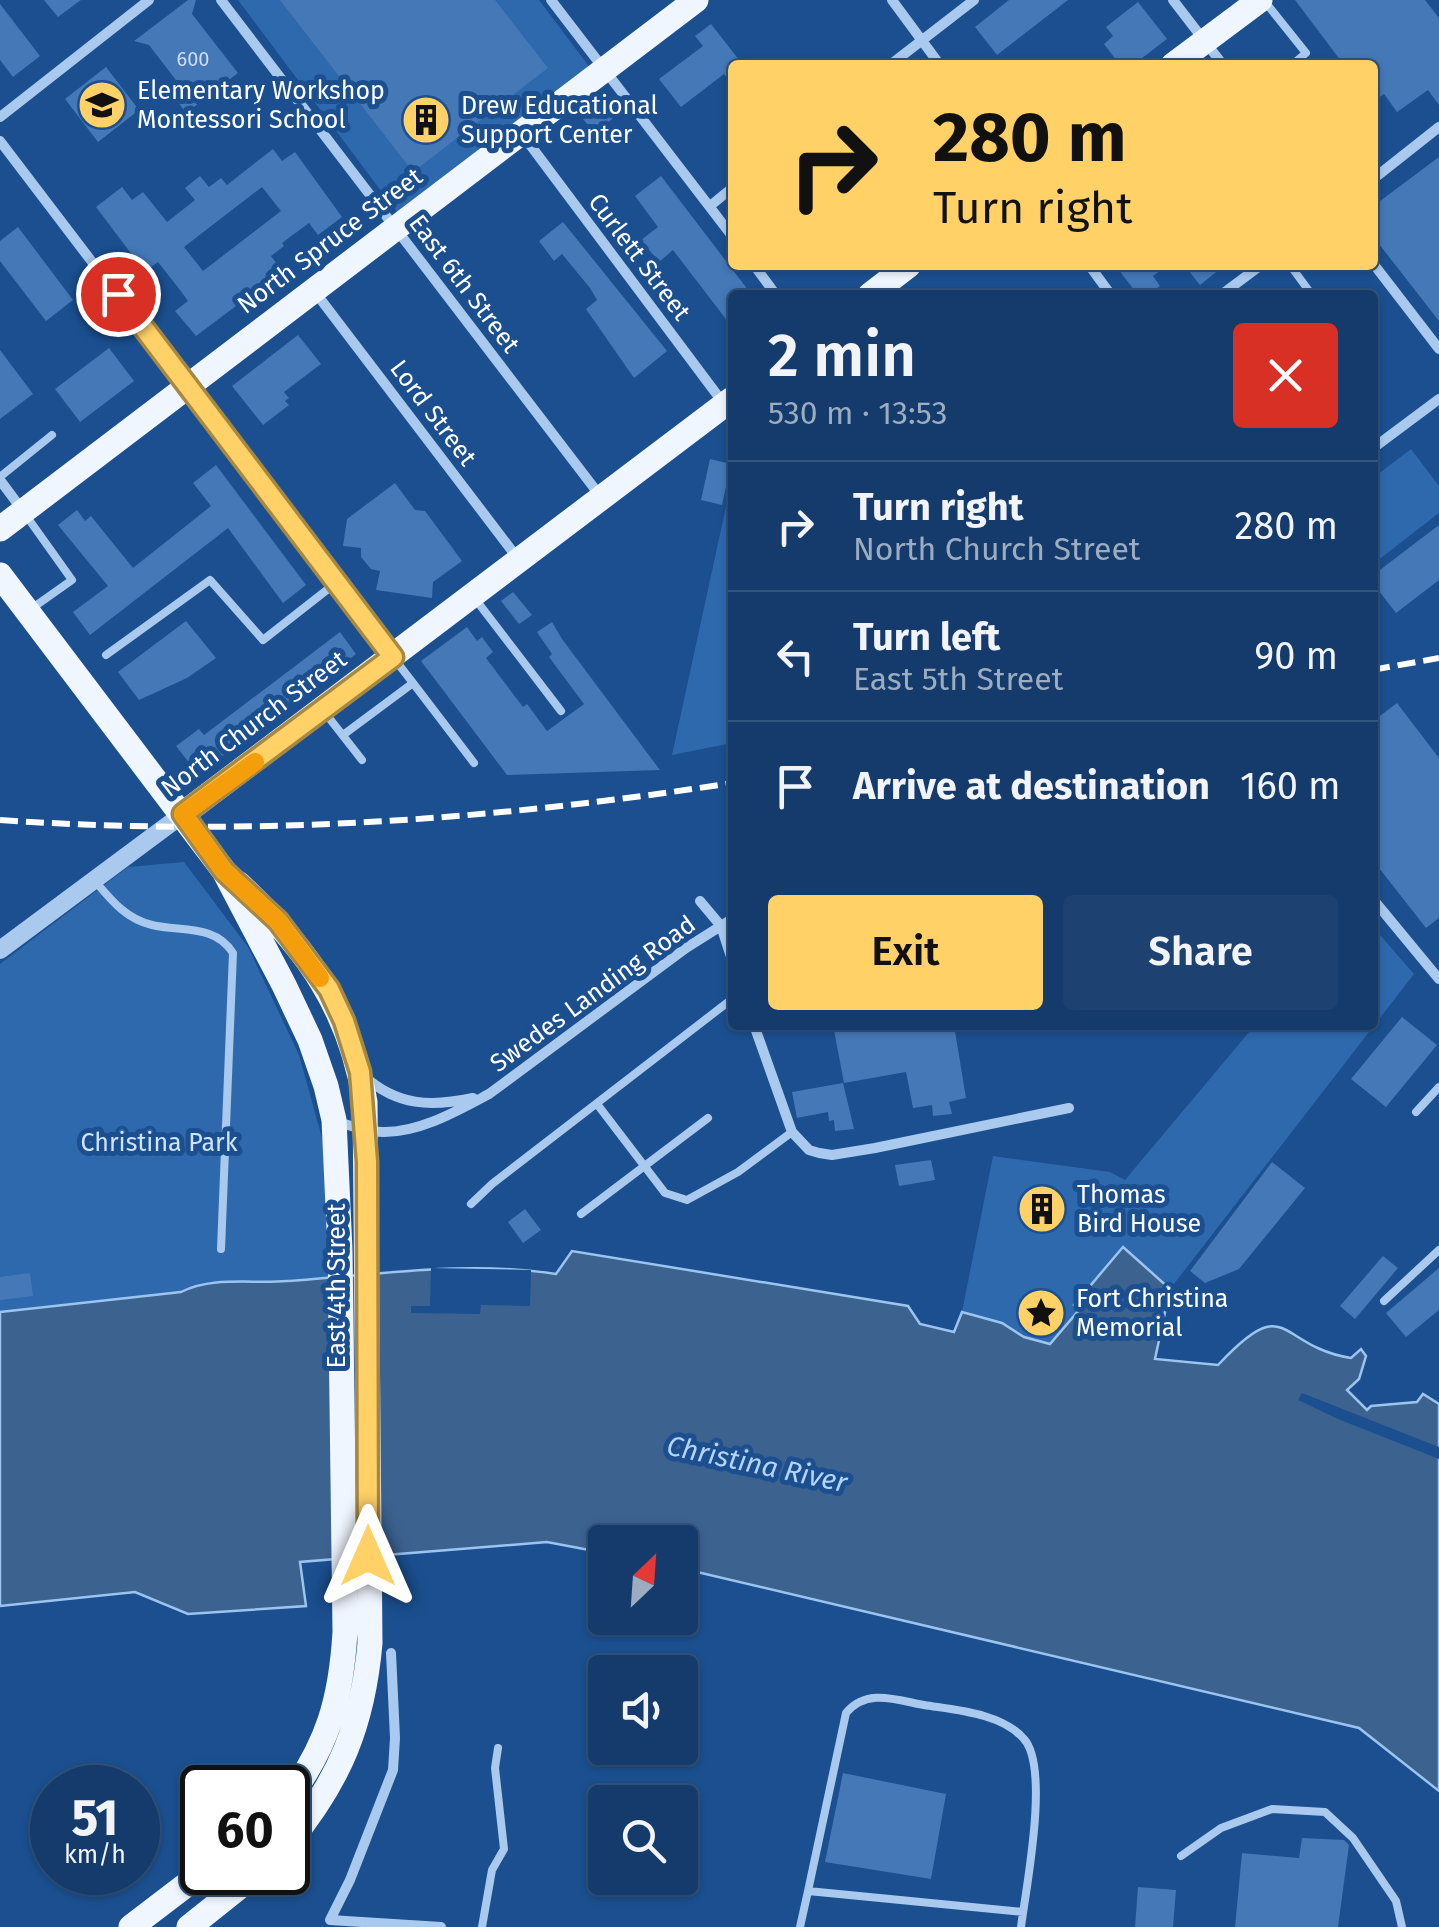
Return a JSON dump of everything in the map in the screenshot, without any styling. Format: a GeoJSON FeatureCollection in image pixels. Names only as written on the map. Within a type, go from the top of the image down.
{"type":"FeatureCollection","features":[{"type":"Feature","properties":{"kind":"main road","name":"North Spruce Street"},"geometry":{"type":"LineString","coordinates":[[0,529],[696,0]]}},
{"type":"Feature","properties":{"kind":"main road"},"geometry":{"type":"LineString","coordinates":[[1180,60],[1261,0]]}},
{"type":"Feature","properties":{"kind":"main road"},"geometry":{"type":"LineString","coordinates":[[875,290],[895,270]]}},
{"type":"Feature","properties":{"kind":"main road","name":"North Church Street"},"geometry":{"type":"LineString","coordinates":[[183,814],[728,402]]}},
{"type":"Feature","properties":{"kind":"main road","name":"East 4th Street"},"geometry":{"type":"LineString","coordinates":[[0,575],[224,871],[310,1040],[326,1086],[334,1120],[340,1250],[346,1632],[338,1741]]}},
{"type":"Feature","properties":{"kind":"main road","name":"East 4th Street"},"geometry":{"type":"LineString","coordinates":[[224,871],[278,921],[329,989],[360,1072],[367,1162],[370,1643],[367,1679],[338,1741]]}},
{"type":"Feature","properties":{"kind":"main road"},"geometry":{"type":"LineString","coordinates":[[310,1773],[338,1741]]}},
{"type":"Feature","properties":{"kind":"main road"},"geometry":{"type":"LineString","coordinates":[[310,1813],[328,1789],[338,1741]]}},
{"type":"Feature","properties":{"kind":"main road"},"geometry":{"type":"LineString","coordinates":[[130,1927],[180,1889]]}},
{"type":"Feature","properties":{"kind":"main road"},"geometry":{"type":"LineString","coordinates":[[189,1927],[229,1895]]}},
{"type":"Feature","properties":{"kind":"main road"},"geometry":{"type":"LineString","coordinates":[[215,1927],[240,1895]]}},
{"type":"Feature","properties":{"kind":"street"},"geometry":{"type":"LineString","coordinates":[[0,117],[149,0]]}},
{"type":"Feature","properties":{"kind":"street","name":"East 6th Street"},"geometry":{"type":"LineString","coordinates":[[221,0],[602,498]]}},
{"type":"Feature","properties":{"kind":"street"},"geometry":{"type":"LineString","coordinates":[[551,0],[728,231]]}},
{"type":"Feature","properties":{"kind":"street"},"geometry":{"type":"LineString","coordinates":[[892,0],[936,60]]}},
{"type":"Feature","properties":{"kind":"street"},"geometry":{"type":"LineString","coordinates":[[896,60],[974,0]]}},
{"type":"Feature","properties":{"kind":"street"},"geometry":{"type":"LineString","coordinates":[[1173,0],[1219,60]]}},
{"type":"Feature","properties":{"kind":"street"},"geometry":{"type":"LineString","coordinates":[[1378,175],[1439,127]]}},
{"type":"Feature","properties":{"kind":"street","name":"Curlett Street"},"geometry":{"type":"LineString","coordinates":[[522,134],[728,402]]}},
{"type":"Feature","properties":{"kind":"street"},"geometry":{"type":"LineString","coordinates":[[0,141],[393,657]]}},
{"type":"Feature","properties":{"kind":"street"},"geometry":{"type":"LineString","coordinates":[[710,206],[728,191]]}},
{"type":"Feature","properties":{"kind":"street"},"geometry":{"type":"LineString","coordinates":[[1228,290],[1254,270]]}},
{"type":"Feature","properties":{"kind":"street"},"geometry":{"type":"LineString","coordinates":[[1378,270],[1439,349]]}},
{"type":"Feature","properties":{"kind":"street","name":"Lord Street"},"geometry":{"type":"LineString","coordinates":[[315,291],[519,560]]}},
{"type":"Feature","properties":{"kind":"street"},"geometry":{"type":"LineString","coordinates":[[1378,445],[1439,399]]}},
{"type":"Feature","properties":{"kind":"street"},"geometry":{"type":"LineString","coordinates":[[0,478],[24,512]]}},
{"type":"Feature","properties":{"kind":"street","name":"North Church Street"},"geometry":{"type":"LineString","coordinates":[[3,942],[94,881],[183,814]]}},
{"type":"Feature","properties":{"kind":"street","name":"Swedes Landing Road"},"geometry":{"type":"LineString","coordinates":[[700,901],[722,926],[728,946]]}},
{"type":"Feature","properties":{"kind":"street"},"geometry":{"type":"LineString","coordinates":[[1378,905],[1439,979]]}},
{"type":"Feature","properties":{"kind":"street","name":"Swedes Landing Road"},"geometry":{"type":"LineString","coordinates":[[334,1120],[382,1132],[440,1119],[489,1094],[728,922]]}},
{"type":"Feature","properties":{"kind":"street"},"geometry":{"type":"LineString","coordinates":[[756,1030],[792,1132],[809,1150],[832,1154],[1069,1108]]}},
{"type":"Feature","properties":{"kind":"street","name":"Swedes Landing Road"},"geometry":{"type":"LineString","coordinates":[[360,1072],[396,1097],[426,1105],[489,1094]]}},
{"type":"Feature","properties":{"kind":"street"},"geometry":{"type":"LineString","coordinates":[[392,1653],[393,1770],[329,1923],[441,1927]]}},
{"type":"Feature","properties":{"kind":"lane"},"geometry":{"type":"LineString","coordinates":[[1261,0],[1306,53],[1298,60]]}},
{"type":"Feature","properties":{"kind":"lane"},"geometry":{"type":"LineString","coordinates":[[0,478],[52,435]]}},
{"type":"Feature","properties":{"kind":"lane"},"geometry":{"type":"LineString","coordinates":[[24,512],[72,580],[28,611]]}},
{"type":"Feature","properties":{"kind":"lane"},"geometry":{"type":"LineString","coordinates":[[106,655],[210,580],[264,640],[337,582]]}},
{"type":"Feature","properties":{"kind":"lane"},"geometry":{"type":"LineString","coordinates":[[473,597],[561,712]]}},
{"type":"Feature","properties":{"kind":"lane"},"geometry":{"type":"LineString","coordinates":[[393,657],[474,762]]}},
{"type":"Feature","properties":{"kind":"lane"},"geometry":{"type":"LineString","coordinates":[[343,735],[413,682]]}},
{"type":"Feature","properties":{"kind":"lane"},"geometry":{"type":"LineString","coordinates":[[323,710],[362,760]]}},
{"type":"Feature","properties":{"kind":"lane"},"geometry":{"type":"LineString","coordinates":[[94,881],[117,908],[134,917],[149,924],[209,932],[221,938],[233,953],[221,1249]]}},
{"type":"Feature","properties":{"kind":"lane"},"geometry":{"type":"LineString","coordinates":[[472,1204],[728,1002]]}},
{"type":"Feature","properties":{"kind":"lane"},"geometry":{"type":"LineString","coordinates":[[1416,1112],[1439,1087]]}},
{"type":"Feature","properties":{"kind":"lane"},"geometry":{"type":"LineString","coordinates":[[597,1104],[665,1192],[687,1200],[738,1172],[792,1132]]}},
{"type":"Feature","properties":{"kind":"lane"},"geometry":{"type":"LineString","coordinates":[[581,1214],[708,1118]]}},
{"type":"Feature","properties":{"kind":"lane"},"geometry":{"type":"LineString","coordinates":[[1384,1301],[1439,1250]]}},
{"type":"Feature","properties":{"kind":"lane"},"geometry":{"type":"LineString","coordinates":[[800,1927],[846,1714],[859,1701],[878,1697],[978,1714],[1025,1739],[1034,1761],[1036,1792],[1021,1927]]}},
{"type":"Feature","properties":{"kind":"lane"},"geometry":{"type":"LineString","coordinates":[[482,1927],[492,1870],[504,1849],[495,1768],[498,1748]]}},
{"type":"Feature","properties":{"kind":"lane"},"geometry":{"type":"LineString","coordinates":[[1181,1856],[1221,1828],[1272,1808],[1325,1812],[1353,1838],[1386,1885],[1396,1901],[1402,1927]]}},
{"type":"Feature","properties":{"kind":"lane"},"geometry":{"type":"LineString","coordinates":[[808,1892],[1023,1912]]}},
{"type":"Feature","properties":{"kind":"green space","name":"Drew Educational Support Center"},"geometry":{"type":"Polygon","coordinates":[[[238,0],[539,0],[591,69],[399,215],[238,0]]]}},
{"type":"Feature","properties":{"kind":"green space"},"geometry":{"type":"Polygon","coordinates":[[[1411,449],[1439,486],[1439,513],[1378,560],[1378,474],[1411,449]]]}},
{"type":"Feature","properties":{"kind":"green space"},"geometry":{"type":"Polygon","coordinates":[[[728,497],[728,744],[672,755],[728,497]]]}},
{"type":"Feature","properties":{"kind":"green space","name":"Christina Park"},"geometry":{"type":"Polygon","coordinates":[[[184,862],[248,947],[299,1055],[326,1152],[327,1278],[244,1282],[178,1306],[0,1321],[0,964],[128,867],[184,862]]]}},
{"type":"Feature","properties":{"kind":"green space"},"geometry":{"type":"Polygon","coordinates":[[[1378,933],[1414,974],[1378,1020],[1378,933]]]}},
{"type":"Feature","properties":{"kind":"green space"},"geometry":{"type":"Polygon","coordinates":[[[1251,1030],[1371,1030],[1170,1289],[1123,1247],[1075,1306],[1079,1310],[1051,1344],[1023,1337],[1002,1323],[962,1312],[993,1156],[1110,1172],[1125,1180],[1251,1030]]]}},
{"type":"Feature","properties":{"kind":"water","name":"Christina River"},"geometry":{"type":"Polygon","coordinates":[[[1123,1247],[1170,1289],[1155,1359],[1218,1365],[1241,1342],[1272,1326],[1327,1352],[1351,1358],[1361,1349],[1366,1356],[1359,1379],[1347,1390],[1367,1410],[1371,1406],[1417,1402],[1423,1394],[1439,1404],[1439,1791],[1359,1728],[698,1572],[698,1525],[588,1525],[588,1550],[547,1542],[300,1562],[306,1606],[188,1614],[135,1592],[0,1606],[0,1312],[181,1292],[220,1282],[455,1268],[556,1274],[572,1251],[908,1306],[920,1324],[954,1332],[962,1312],[1002,1323],[1024,1337],[1050,1344],[1079,1310],[1074,1305],[1123,1247]]]}},
{"type":"Feature","properties":{"kind":"pier"},"geometry":{"type":"Polygon","coordinates":[[[431,1268],[531,1270],[530,1306],[481,1305],[480,1314],[411,1313],[411,1306],[430,1306],[431,1268]]]}},
{"type":"Feature","properties":{"kind":"pier"},"geometry":{"type":"Polygon","coordinates":[[[1302,1393],[1439,1447],[1439,1459],[1298,1400],[1302,1393]]]}},
{"type":"Feature","properties":{"kind":"building"},"geometry":{"type":"Polygon","coordinates":[[[44,0],[81,0],[58,17],[44,0]]]}},
{"type":"Feature","properties":{"kind":"building"},"geometry":{"type":"Polygon","coordinates":[[[188,0],[196,0],[192,14],[238,73],[186,113],[172,94],[182,88],[149,45],[134,41],[188,0]]]}},
{"type":"Feature","properties":{"kind":"building","name":"Drew Educational Support Center"},"geometry":{"type":"Polygon","coordinates":[[[280,0],[495,0],[548,68],[413,172],[280,0]]]}},
{"type":"Feature","properties":{"kind":"building"},"geometry":{"type":"Polygon","coordinates":[[[1009,0],[1068,0],[997,55],[975,27],[1009,0]]]}},
{"type":"Feature","properties":{"kind":"building"},"geometry":{"type":"Polygon","coordinates":[[[1295,0],[1425,0],[1439,18],[1439,105],[1428,90],[1397,112],[1384,94],[1378,98],[1378,60],[1340,60],[1295,0]]]}},
{"type":"Feature","properties":{"kind":"building"},"geometry":{"type":"Polygon","coordinates":[[[1138,2],[1167,39],[1140,60],[1116,60],[1104,44],[1113,36],[1106,27],[1138,2]]]}},
{"type":"Feature","properties":{"kind":"building"},"geometry":{"type":"Polygon","coordinates":[[[0,4],[40,56],[13,77],[0,60],[0,4]]]}},
{"type":"Feature","properties":{"kind":"building"},"geometry":{"type":"Polygon","coordinates":[[[711,24],[739,60],[728,60],[728,79],[724,74],[681,107],[659,79],[703,46],[695,36],[711,24]]]}},
{"type":"Feature","properties":{"kind":"building","name":"Elementary Workshop Montessori School"},"geometry":{"type":"Polygon","coordinates":[[[106,67],[139,110],[98,142],[65,99],[106,67]]]}},
{"type":"Feature","properties":{"kind":"building"},"geometry":{"type":"Polygon","coordinates":[[[605,100],[617,115],[595,133],[582,118],[605,100]]]}},
{"type":"Feature","properties":{"kind":"building"},"geometry":{"type":"Polygon","coordinates":[[[273,149],[282,161],[295,152],[342,217],[318,235],[309,223],[282,243],[284,246],[271,256],[280,268],[196,336],[175,311],[188,301],[180,290],[158,262],[145,272],[96,207],[122,187],[132,200],[143,192],[167,222],[195,200],[185,188],[200,176],[209,187],[221,178],[227,185],[273,149]],[[262,187],[184,247],[203,271],[281,211],[262,187]]]}},
{"type":"Feature","properties":{"kind":"building"},"geometry":{"type":"Polygon","coordinates":[[[1439,157],[1439,321],[1378,243],[1378,203],[1439,157]]]}},
{"type":"Feature","properties":{"kind":"building"},"geometry":{"type":"Polygon","coordinates":[[[661,176],[728,264],[728,270],[733,270],[748,290],[728,290],[728,322],[673,250],[659,262],[641,240],[658,227],[635,196],[661,176]]]}},
{"type":"Feature","properties":{"kind":"building"},"geometry":{"type":"Polygon","coordinates":[[[563,222],[667,351],[634,378],[586,309],[597,300],[590,288],[562,254],[554,261],[539,241],[563,222]]]}},
{"type":"Feature","properties":{"kind":"building"},"geometry":{"type":"Polygon","coordinates":[[[18,227],[73,300],[46,321],[0,261],[0,241],[18,227]]]}},
{"type":"Feature","properties":{"kind":"building"},"geometry":{"type":"Polygon","coordinates":[[[1119,270],[1161,270],[1153,276],[1160,286],[1155,290],[1134,290],[1119,270]]]}},
{"type":"Feature","properties":{"kind":"building"},"geometry":{"type":"Polygon","coordinates":[[[1188,270],[1219,270],[1200,285],[1188,270]]]}},
{"type":"Feature","properties":{"kind":"building"},"geometry":{"type":"Polygon","coordinates":[[[298,335],[321,364],[284,392],[289,405],[263,425],[232,386],[298,335]]]}},
{"type":"Feature","properties":{"kind":"building"},"geometry":{"type":"Polygon","coordinates":[[[109,348],[134,381],[80,422],[55,389],[109,348]]]}},
{"type":"Feature","properties":{"kind":"building"},"geometry":{"type":"Polygon","coordinates":[[[0,350],[33,394],[0,419],[0,350]]]}},
{"type":"Feature","properties":{"kind":"building"},"geometry":{"type":"Polygon","coordinates":[[[710,459],[728,463],[722,505],[701,500],[710,459]]]}},
{"type":"Feature","properties":{"kind":"building"},"geometry":{"type":"Polygon","coordinates":[[[216,465],[306,585],[283,603],[228,528],[90,635],[73,612],[108,586],[58,525],[77,510],[85,521],[91,516],[133,568],[211,506],[193,483],[216,465]]]}},
{"type":"Feature","properties":{"kind":"building"},"geometry":{"type":"Polygon","coordinates":[[[395,483],[415,510],[425,511],[462,561],[433,582],[432,598],[376,590],[380,571],[371,569],[361,557],[361,548],[343,546],[347,519],[395,483]]]}},
{"type":"Feature","properties":{"kind":"building"},"geometry":{"type":"Polygon","coordinates":[[[1439,525],[1439,580],[1396,613],[1378,590],[1378,571],[1439,525]]]}},
{"type":"Feature","properties":{"kind":"building"},"geometry":{"type":"Polygon","coordinates":[[[513,592],[532,615],[519,624],[501,601],[513,592]]]}},
{"type":"Feature","properties":{"kind":"building"},"geometry":{"type":"Polygon","coordinates":[[[186,621],[216,658],[187,678],[139,700],[118,672],[186,621]]]}},
{"type":"Feature","properties":{"kind":"building"},"geometry":{"type":"Polygon","coordinates":[[[552,622],[660,770],[507,775],[421,661],[467,627],[477,641],[482,637],[493,652],[486,658],[523,707],[527,704],[547,731],[584,704],[549,657],[552,654],[537,632],[552,622]]]}},
{"type":"Feature","properties":{"kind":"building"},"geometry":{"type":"Polygon","coordinates":[[[340,632],[356,654],[221,757],[216,752],[194,769],[176,746],[199,729],[204,735],[340,632]]]}},
{"type":"Feature","properties":{"kind":"building"},"geometry":{"type":"Polygon","coordinates":[[[1397,703],[1439,758],[1439,918],[1426,928],[1378,867],[1378,717],[1397,703]]]}},
{"type":"Feature","properties":{"kind":"building"},"geometry":{"type":"Polygon","coordinates":[[[1402,1017],[1437,1045],[1386,1107],[1351,1079],[1402,1017]]]}},
{"type":"Feature","properties":{"kind":"building"},"geometry":{"type":"Polygon","coordinates":[[[834,1030],[955,1030],[966,1098],[949,1102],[952,1114],[933,1116],[932,1105],[913,1108],[906,1072],[844,1083],[834,1030]]]}},
{"type":"Feature","properties":{"kind":"building"},"geometry":{"type":"Polygon","coordinates":[[[843,1083],[854,1129],[835,1131],[828,1112],[797,1118],[792,1092],[843,1083]]]}},
{"type":"Feature","properties":{"kind":"building"},"geometry":{"type":"Polygon","coordinates":[[[931,1160],[935,1180],[899,1186],[895,1165],[931,1160]]]}},
{"type":"Feature","properties":{"kind":"building"},"geometry":{"type":"Polygon","coordinates":[[[1272,1162],[1305,1188],[1239,1269],[1205,1283],[1190,1271],[1272,1162]]]}},
{"type":"Feature","properties":{"kind":"building","name":"Thomas Bird House"},"geometry":{"type":"Polygon","coordinates":[[[1035,1198],[1052,1202],[1049,1219],[1031,1215],[1035,1198]]]}},
{"type":"Feature","properties":{"kind":"building"},"geometry":{"type":"Polygon","coordinates":[[[525,1209],[541,1230],[523,1243],[508,1222],[525,1209]]]}},
{"type":"Feature","properties":{"kind":"building"},"geometry":{"type":"Polygon","coordinates":[[[1383,1256],[1398,1268],[1355,1319],[1340,1306],[1383,1256]]]}},
{"type":"Feature","properties":{"kind":"building"},"geometry":{"type":"Polygon","coordinates":[[[1439,1268],[1439,1310],[1406,1337],[1386,1313],[1439,1268]]]}},
{"type":"Feature","properties":{"kind":"building"},"geometry":{"type":"Polygon","coordinates":[[[30,1273],[33,1296],[0,1300],[0,1277],[30,1273]]]}},
{"type":"Feature","properties":{"kind":"building"},"geometry":{"type":"Polygon","coordinates":[[[843,1773],[946,1794],[931,1879],[825,1862],[843,1773]]]}},
{"type":"Feature","properties":{"kind":"building"},"geometry":{"type":"Polygon","coordinates":[[[1302,1838],[1344,1840],[1349,1845],[1338,1927],[1235,1927],[1242,1853],[1299,1858],[1302,1838]]]}},
{"type":"Feature","properties":{"kind":"building"},"geometry":{"type":"Polygon","coordinates":[[[1138,1887],[1176,1890],[1173,1927],[1135,1927],[1138,1887]]]}},
{"type":"Feature","properties":{"kind":"railway"},"geometry":{"type":"LineString","coordinates":[[1378,669],[1439,658]]}},
{"type":"Feature","properties":{"kind":"railway"},"geometry":{"type":"LineString","coordinates":[[0,820],[184,827],[367,822],[550,807],[728,784]]}},
{"type":"Feature","properties":{"kind":"slow traffic"},"geometry":{"type":"LineString","coordinates":[[255,762],[183,814],[224,871],[278,921],[320,978]]}},
{"type":"Feature","properties":{"kind":"place","name":"Elementary Workshop Montessori School"},"geometry":{"type":"Point","coordinates":[102,105]}},
{"type":"Feature","properties":{"kind":"place","name":"Drew Educational Support Center"},"geometry":{"type":"Point","coordinates":[426,120]}},
{"type":"Feature","properties":{"kind":"place","name":"Thomas Bird House"},"geometry":{"type":"Point","coordinates":[1042,1209]}},
{"type":"Feature","properties":{"kind":"place","name":"Fort Christina Memorial"},"geometry":{"type":"Point","coordinates":[1041,1313]}},
{"type":"Feature","properties":{"kind":"route"},"geometry":{"type":"LineString","coordinates":[[118,294],[393,657],[183,814],[224,871],[278,921],[329,989],[360,1072],[367,1162],[368,1556]]}}]}
